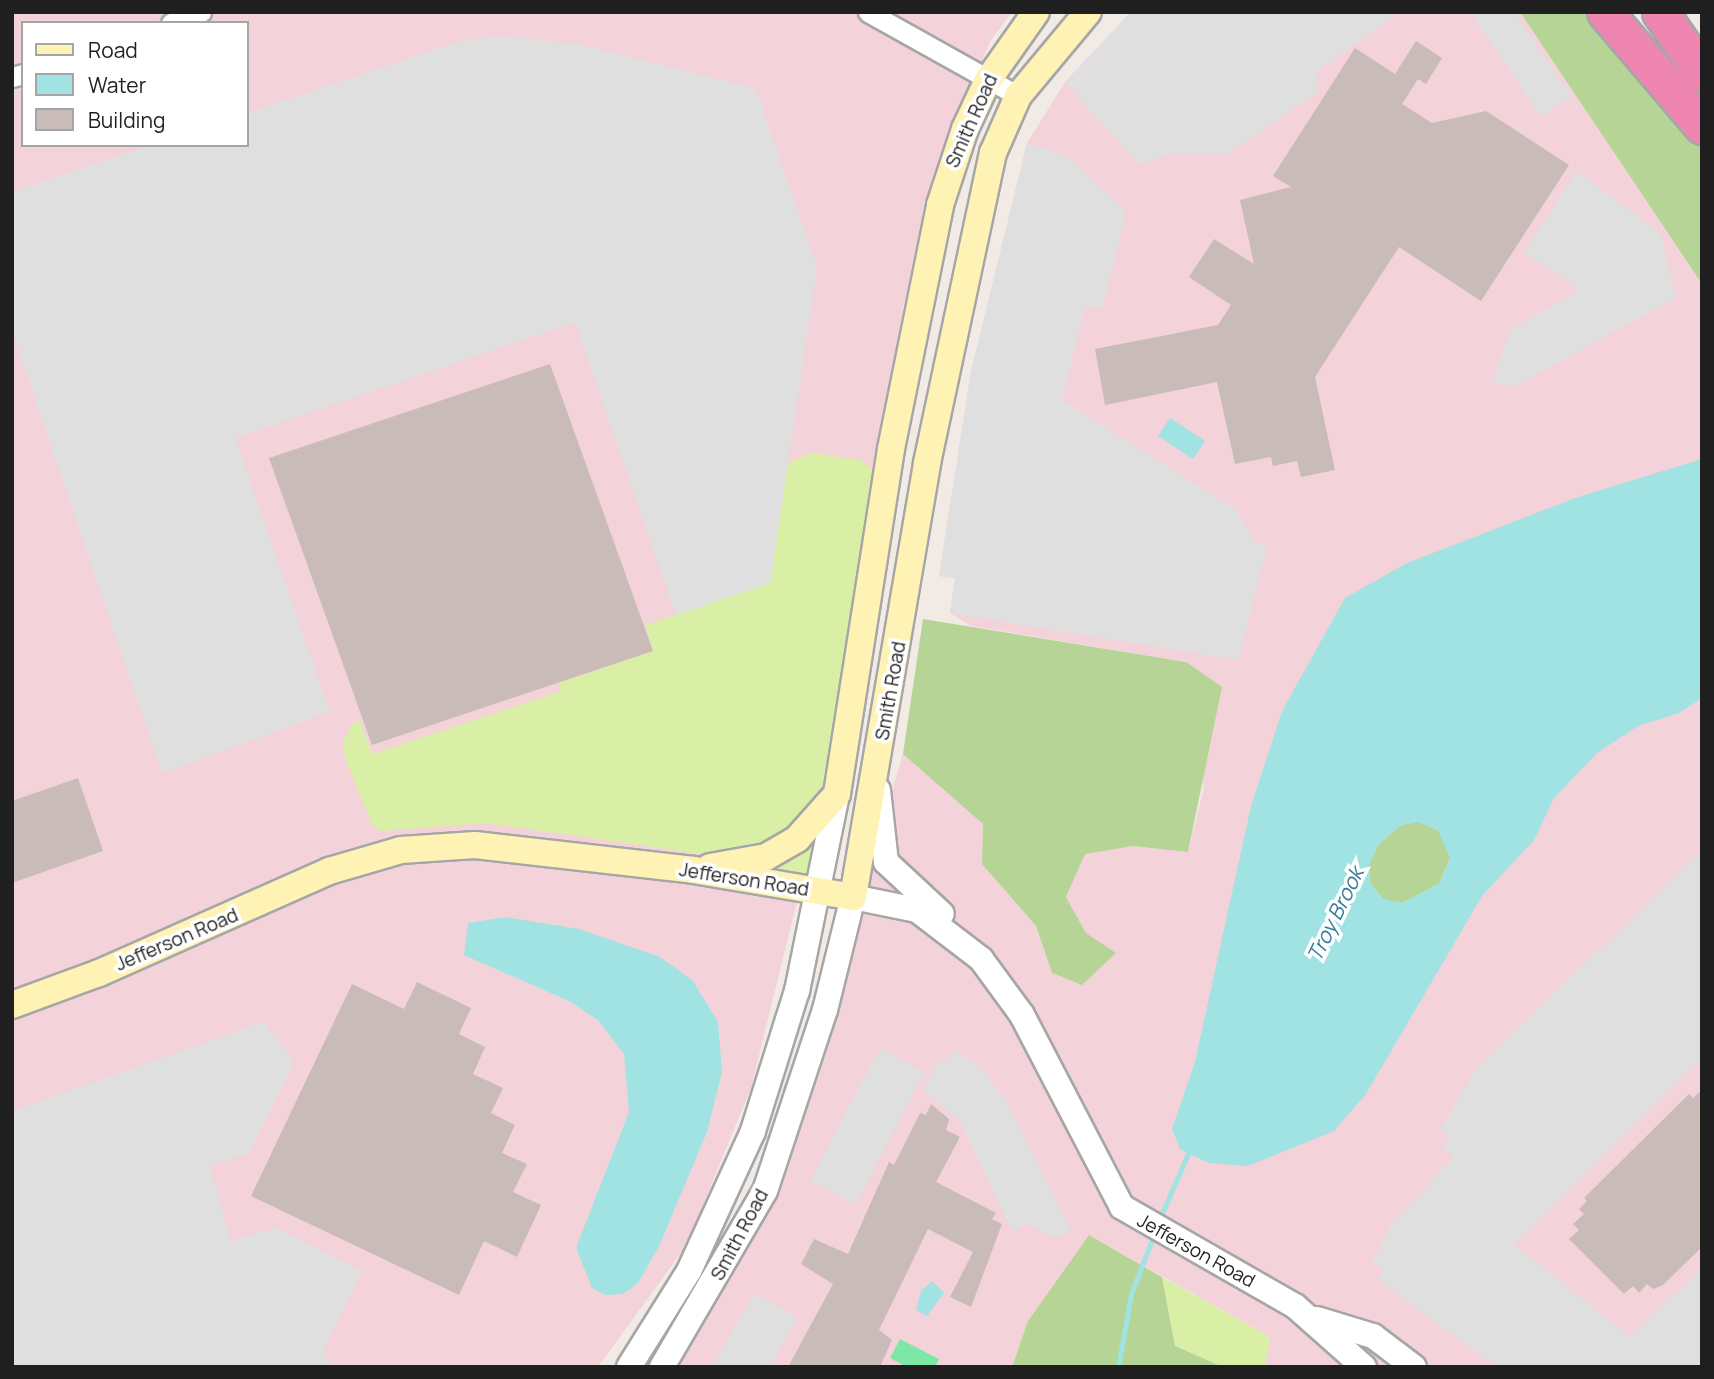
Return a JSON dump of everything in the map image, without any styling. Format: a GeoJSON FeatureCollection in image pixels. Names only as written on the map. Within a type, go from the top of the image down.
{"type":"FeatureCollection","features":[{"type":"Feature","properties":{"kind":"highway"},"geometry":{"type":"LineString","coordinates":[[1605,12],[1702,126]]}},
{"type":"Feature","properties":{"kind":"highway"},"geometry":{"type":"LineString","coordinates":[[1660,12],[1702,73]]}},
{"type":"Feature","properties":{"kind":"main road","name":"Smith Road"},"geometry":{"type":"LineString","coordinates":[[837,794],[918,301],[950,167],[988,80],[1036,12]]}},
{"type":"Feature","properties":{"kind":"main road","name":"Smith Road"},"geometry":{"type":"LineString","coordinates":[[853,897],[877,769],[927,463],[970,250],[993,153],[1018,96],[1088,12]]}},
{"type":"Feature","properties":{"kind":"main road"},"geometry":{"type":"LineString","coordinates":[[694,870],[766,857],[797,839],[837,794]]}},
{"type":"Feature","properties":{"kind":"main road","name":"Jefferson Road"},"geometry":{"type":"LineString","coordinates":[[12,1004],[99,973],[329,871],[401,850],[475,845],[694,870],[853,897]]}},
{"type":"Feature","properties":{"kind":"street"},"geometry":{"type":"LineString","coordinates":[[176,21],[201,12]]}},
{"type":"Feature","properties":{"kind":"street"},"geometry":{"type":"LineString","coordinates":[[868,12],[1018,96]]}},
{"type":"Feature","properties":{"kind":"street"},"geometry":{"type":"LineString","coordinates":[[877,769],[879,838],[886,862],[969,937],[981,959]]}},
{"type":"Feature","properties":{"kind":"street","name":"Smith Road"},"geometry":{"type":"LineString","coordinates":[[629,1367],[690,1271],[752,1131],[821,892],[837,794]]}},
{"type":"Feature","properties":{"kind":"street","name":"Smith Road"},"geometry":{"type":"LineString","coordinates":[[662,1367],[765,1191],[825,1010],[853,897]]}},
{"type":"Feature","properties":{"kind":"street","name":"Jefferson Road"},"geometry":{"type":"LineString","coordinates":[[853,897],[916,910],[981,959],[1021,1015],[1111,1195],[1137,1220],[1313,1318],[1373,1336],[1414,1367]]}},
{"type":"Feature","properties":{"kind":"street","name":"Jefferson Road"},"geometry":{"type":"LineString","coordinates":[[1313,1318],[1364,1367]]}},
{"type":"Feature","properties":{"kind":"shaded area"},"geometry":{"type":"Polygon","coordinates":[[[12,12],[1012,12],[991,40],[962,105],[903,307],[828,776],[751,1088],[686,1246],[598,1367],[12,1367],[12,12]]]}},
{"type":"Feature","properties":{"kind":"shaded area"},"geometry":{"type":"Polygon","coordinates":[[[1131,12],[1520,12],[1702,284],[1702,1367],[1265,1367],[1270,1337],[1089,1235],[1028,1321],[1012,1367],[677,1367],[744,1255],[783,1164],[903,754],[983,824],[982,864],[1036,926],[1052,973],[1081,984],[1115,953],[1086,933],[1066,897],[1085,853],[1133,846],[1188,852],[1204,788],[1186,662],[971,626],[950,613],[955,578],[939,576],[971,372],[1027,143],[1065,82],[1131,12]]]}},
{"type":"Feature","properties":{"kind":"shaded area"},"geometry":{"type":"Polygon","coordinates":[[[1131,12],[1401,12],[1317,71],[1319,91],[1227,154],[1177,152],[1139,164],[1065,82],[1131,12]]]}},
{"type":"Feature","properties":{"kind":"shaded area"},"geometry":{"type":"Polygon","coordinates":[[[1470,12],[1513,12],[1572,96],[1541,116],[1470,12]]]}},
{"type":"Feature","properties":{"kind":"shaded area"},"geometry":{"type":"Polygon","coordinates":[[[496,36],[576,44],[756,89],[817,268],[770,583],[676,615],[575,322],[235,438],[330,712],[162,773],[12,331],[12,192],[145,147],[248,147],[248,113],[457,42],[496,36]]]}},
{"type":"Feature","properties":{"kind":"shaded area"},"geometry":{"type":"Polygon","coordinates":[[[1027,143],[1067,157],[1126,211],[1103,307],[1085,307],[1062,400],[1236,510],[1254,541],[1267,546],[1238,660],[950,613],[955,578],[939,576],[971,372],[1027,143]]]}},
{"type":"Feature","properties":{"kind":"shaded area"},"geometry":{"type":"Polygon","coordinates":[[[1577,171],[1661,234],[1675,298],[1513,387],[1492,382],[1510,330],[1580,290],[1524,252],[1577,171]]]}},
{"type":"Feature","properties":{"kind":"shaded area"},"geometry":{"type":"Polygon","coordinates":[[[1702,850],[1702,1059],[1514,1245],[1630,1337],[1702,1268],[1702,1367],[1497,1367],[1378,1280],[1384,1268],[1372,1263],[1393,1221],[1454,1158],[1443,1146],[1450,1137],[1439,1131],[1476,1069],[1702,850]]]}},
{"type":"Feature","properties":{"kind":"shaded area"},"geometry":{"type":"Polygon","coordinates":[[[264,1022],[294,1062],[248,1154],[209,1165],[231,1241],[277,1228],[362,1272],[324,1348],[330,1367],[12,1367],[12,1111],[264,1022]]]}},
{"type":"Feature","properties":{"kind":"shaded area"},"geometry":{"type":"Polygon","coordinates":[[[880,1048],[924,1072],[856,1205],[810,1181],[880,1048]]]}},
{"type":"Feature","properties":{"kind":"shaded area"},"geometry":{"type":"Polygon","coordinates":[[[954,1049],[981,1068],[1007,1102],[1071,1231],[1054,1238],[1028,1224],[1012,1231],[960,1121],[922,1090],[940,1059],[946,1062],[954,1049]]]}},
{"type":"Feature","properties":{"kind":"shaded area"},"geometry":{"type":"Polygon","coordinates":[[[755,1293],[798,1318],[775,1357],[769,1367],[711,1367],[755,1293]]]}},
{"type":"Feature","properties":{"kind":"green space"},"geometry":{"type":"Polygon","coordinates":[[[1520,12],[1584,12],[1702,149],[1702,284],[1520,12]]]}},
{"type":"Feature","properties":{"kind":"green space"},"geometry":{"type":"Polygon","coordinates":[[[811,453],[861,460],[875,472],[828,776],[795,825],[768,843],[708,855],[487,823],[382,831],[373,827],[345,758],[343,742],[353,723],[359,720],[372,754],[561,691],[559,683],[653,651],[645,625],[770,583],[788,463],[811,453]]]}},
{"type":"Feature","properties":{"kind":"green space"},"geometry":{"type":"Polygon","coordinates":[[[923,619],[1186,662],[1222,687],[1188,852],[1133,846],[1085,854],[1066,897],[1086,933],[1116,953],[1082,985],[1052,973],[1036,926],[982,864],[983,824],[903,754],[923,619]]]}},
{"type":"Feature","properties":{"kind":"green space"},"geometry":{"type":"Polygon","coordinates":[[[1419,822],[1438,830],[1450,858],[1439,884],[1402,903],[1383,899],[1370,882],[1369,864],[1379,844],[1401,825],[1419,822]]]}},
{"type":"Feature","properties":{"kind":"green space"},"geometry":{"type":"Polygon","coordinates":[[[818,830],[811,874],[767,867],[818,830]]]}},
{"type":"Feature","properties":{"kind":"green space"},"geometry":{"type":"Polygon","coordinates":[[[1089,1235],[1162,1277],[1175,1346],[1223,1367],[1012,1367],[1028,1321],[1089,1235]]]}},
{"type":"Feature","properties":{"kind":"green space"},"geometry":{"type":"Polygon","coordinates":[[[1162,1277],[1270,1337],[1265,1367],[1223,1367],[1175,1346],[1162,1277]]]}},
{"type":"Feature","properties":{"kind":"green space"},"geometry":{"type":"Polygon","coordinates":[[[900,1339],[939,1359],[935,1367],[907,1367],[890,1358],[900,1339]]]}},
{"type":"Feature","properties":{"kind":"water"},"geometry":{"type":"Polygon","coordinates":[[[1170,418],[1205,441],[1193,459],[1158,436],[1170,418]]]}},
{"type":"Feature","properties":{"kind":"water"},"geometry":{"type":"Polygon","coordinates":[[[1702,459],[1702,698],[1679,713],[1638,726],[1597,753],[1554,798],[1534,840],[1482,896],[1366,1094],[1334,1131],[1248,1166],[1209,1163],[1180,1149],[1172,1129],[1195,1062],[1251,806],[1282,711],[1345,598],[1407,563],[1578,497],[1702,459]],[[1419,822],[1401,825],[1379,844],[1369,864],[1370,882],[1383,899],[1402,903],[1440,883],[1450,858],[1438,830],[1419,822]]]}},
{"type":"Feature","properties":{"kind":"water"},"geometry":{"type":"Polygon","coordinates":[[[505,917],[579,929],[660,957],[693,981],[718,1022],[722,1072],[707,1132],[659,1246],[638,1283],[623,1294],[605,1295],[592,1288],[576,1248],[629,1112],[624,1054],[599,1021],[569,1001],[464,955],[468,923],[505,917]]]}},
{"type":"Feature","properties":{"kind":"water"},"geometry":{"type":"Polygon","coordinates":[[[932,1281],[944,1293],[927,1316],[916,1310],[921,1291],[932,1281]]]}},
{"type":"Feature","properties":{"kind":"building"},"geometry":{"type":"Polygon","coordinates":[[[1416,41],[1442,58],[1426,84],[1418,79],[1402,104],[1432,123],[1486,111],[1569,165],[1481,301],[1399,247],[1315,377],[1335,470],[1301,477],[1297,461],[1273,466],[1271,457],[1235,464],[1217,382],[1105,405],[1095,349],[1218,325],[1231,305],[1189,277],[1214,239],[1254,264],[1240,200],[1291,187],[1273,176],[1355,48],[1395,74],[1416,41]]]}},
{"type":"Feature","properties":{"kind":"building"},"geometry":{"type":"Polygon","coordinates":[[[550,364],[653,651],[372,745],[269,458],[550,364]]]}},
{"type":"Feature","properties":{"kind":"building"},"geometry":{"type":"Polygon","coordinates":[[[78,778],[103,851],[12,883],[12,801],[78,778]]]}},
{"type":"Feature","properties":{"kind":"building"},"geometry":{"type":"Polygon","coordinates":[[[417,982],[471,1008],[459,1034],[485,1047],[473,1074],[503,1088],[491,1113],[515,1125],[502,1153],[527,1164],[513,1192],[541,1205],[517,1257],[484,1241],[459,1295],[251,1196],[352,984],[404,1009],[417,982]]]}},
{"type":"Feature","properties":{"kind":"building"},"geometry":{"type":"Polygon","coordinates":[[[1702,1090],[1702,1247],[1663,1285],[1653,1289],[1647,1284],[1639,1293],[1633,1286],[1624,1294],[1569,1239],[1579,1230],[1573,1224],[1584,1214],[1579,1209],[1587,1201],[1584,1198],[1689,1094],[1693,1098],[1702,1090]]]}},
{"type":"Feature","properties":{"kind":"building"},"geometry":{"type":"Polygon","coordinates":[[[931,1104],[949,1119],[946,1130],[960,1137],[936,1182],[996,1213],[992,1219],[1002,1224],[971,1307],[950,1297],[973,1252],[928,1229],[879,1330],[892,1340],[880,1367],[788,1367],[833,1284],[801,1264],[814,1239],[848,1254],[889,1162],[894,1165],[920,1113],[926,1115],[931,1104]]]}},
{"type":"Feature","properties":{"kind":"waterway","name":"Troy Brook"},"geometry":{"type":"LineString","coordinates":[[1159,1220],[1190,1149]]}},
{"type":"Feature","properties":{"kind":"waterway","name":"Troy Brook"},"geometry":{"type":"LineString","coordinates":[[1118,1367],[1131,1294],[1155,1232]]}}]}
